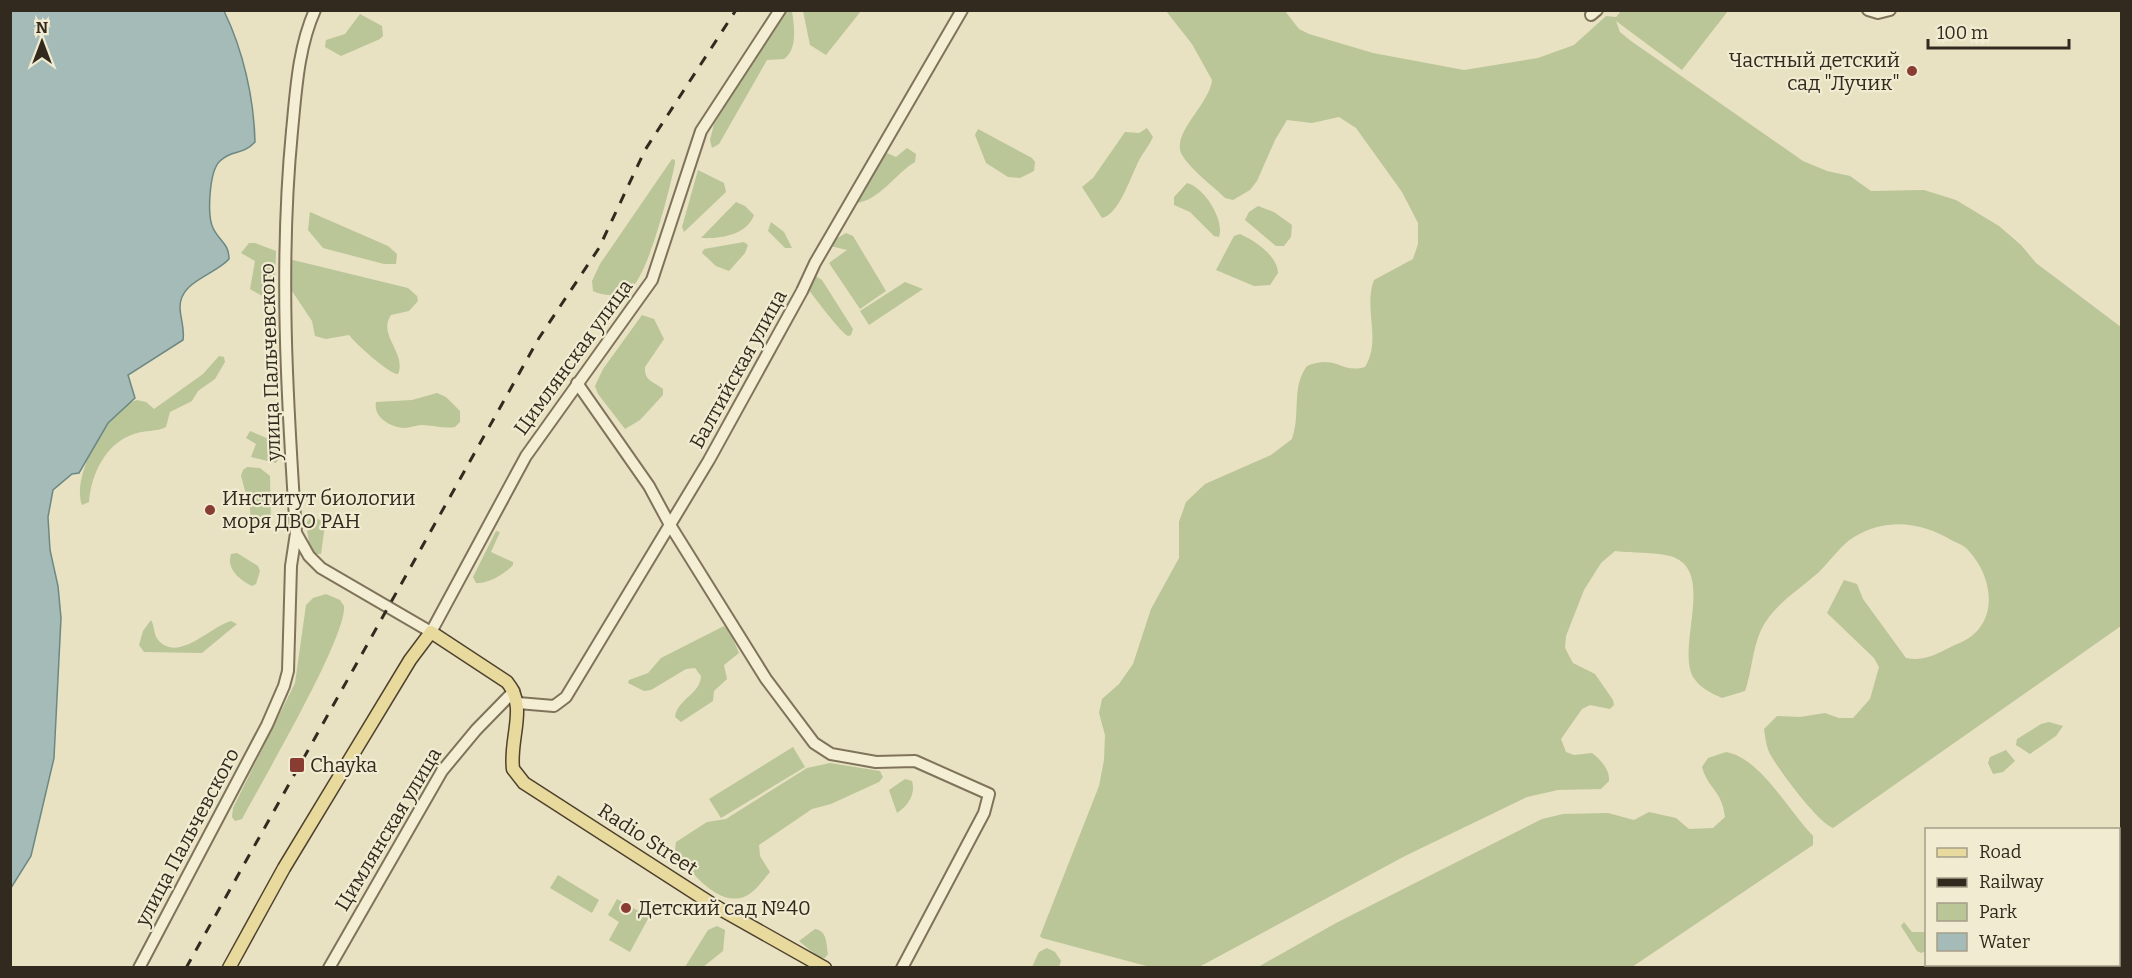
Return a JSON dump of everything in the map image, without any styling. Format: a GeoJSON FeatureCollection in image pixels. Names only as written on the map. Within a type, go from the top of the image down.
{"type":"FeatureCollection","features":[{"type":"Feature","properties":{"kind":"main road"},"geometry":{"type":"LineString","coordinates":[[229,968],[284,868],[415,653],[431,632],[507,681],[516,697]]}},
{"type":"Feature","properties":{"kind":"main road","name":"Radio Street"},"geometry":{"type":"LineString","coordinates":[[516,697],[512,763],[514,773],[524,783],[715,906],[825,968]]}},
{"type":"Feature","properties":{"kind":"street","name":"улица Пальчевского"},"geometry":{"type":"LineString","coordinates":[[139,968],[203,848],[284,686],[291,653],[291,566],[296,533],[284,249],[295,98],[304,37],[315,10]]}},
{"type":"Feature","properties":{"kind":"street","name":"Цимлянская улица"},"geometry":{"type":"LineString","coordinates":[[431,632],[526,456],[652,280],[700,131],[780,10]]}},
{"type":"Feature","properties":{"kind":"street","name":"Балтийская улица"},"geometry":{"type":"LineString","coordinates":[[516,697],[554,706],[562,702],[720,440],[815,263],[962,10]]}},
{"type":"Feature","properties":{"kind":"street"},"geometry":{"type":"LineString","coordinates":[[1868,10],[1878,13],[1890,10]]}},
{"type":"Feature","properties":{"kind":"street"},"geometry":{"type":"LineString","coordinates":[[577,383],[649,486],[670,525],[766,679],[814,743],[831,754],[876,762],[915,761],[985,791],[989,797],[984,813],[902,968]]}},
{"type":"Feature","properties":{"kind":"street"},"geometry":{"type":"LineString","coordinates":[[296,533],[309,556],[321,568],[431,632]]}},
{"type":"Feature","properties":{"kind":"street","name":"Цимлянская улица"},"geometry":{"type":"LineString","coordinates":[[329,968],[442,771],[476,730],[516,697]]}},
{"type":"Feature","properties":{"kind":"green space"},"geometry":{"type":"Polygon","coordinates":[[[803,10],[861,11],[826,55],[810,45],[803,10]]]}},
{"type":"Feature","properties":{"kind":"green space"},"geometry":{"type":"Polygon","coordinates":[[[785,11],[792,11],[794,23],[793,43],[788,55],[784,59],[767,60],[719,144],[712,148],[710,140],[714,124],[785,11]]]}},
{"type":"Feature","properties":{"kind":"green space"},"geometry":{"type":"Polygon","coordinates":[[[1166,11],[1285,11],[1299,29],[1309,34],[1373,53],[1464,70],[1538,58],[1574,45],[1606,16],[1616,17],[1621,11],[1728,11],[1682,70],[1616,21],[1620,32],[1631,41],[1803,161],[1827,171],[1850,176],[1871,191],[1924,190],[1956,200],[1999,226],[2021,245],[2036,263],[2121,327],[2121,626],[1833,828],[1808,806],[1780,770],[1769,752],[1764,729],[1777,716],[1800,717],[1825,713],[1839,718],[1853,718],[1870,699],[1879,667],[1874,658],[1827,613],[1844,580],[1857,584],[1863,599],[1906,658],[1920,659],[1933,656],[1971,637],[1980,627],[1989,602],[1984,575],[1968,550],[1929,530],[1904,524],[1879,527],[1849,540],[1819,572],[1772,613],[1758,638],[1745,691],[1722,698],[1699,684],[1693,677],[1689,663],[1693,592],[1691,576],[1684,564],[1670,556],[1615,551],[1601,563],[1584,590],[1566,636],[1565,648],[1573,663],[1595,674],[1613,700],[1614,705],[1610,709],[1590,705],[1582,709],[1561,739],[1566,752],[1574,755],[1592,753],[1602,762],[1608,773],[1609,781],[1601,789],[1558,790],[1527,797],[1405,856],[1199,967],[1150,967],[1042,938],[1040,936],[1099,786],[1104,760],[1105,735],[1099,713],[1102,699],[1119,684],[1133,664],[1151,609],[1179,558],[1179,522],[1186,502],[1205,484],[1271,455],[1292,439],[1295,430],[1299,383],[1307,366],[1325,362],[1350,368],[1365,367],[1372,346],[1370,302],[1374,280],[1413,259],[1418,244],[1418,223],[1402,192],[1356,128],[1339,117],[1312,123],[1287,120],[1275,140],[1257,181],[1250,190],[1233,200],[1225,198],[1202,178],[1186,161],[1180,147],[1181,138],[1205,99],[1212,80],[1192,44],[1166,11]]]}},
{"type":"Feature","properties":{"kind":"green space"},"geometry":{"type":"Polygon","coordinates":[[[360,14],[382,26],[383,36],[380,39],[341,56],[325,47],[326,40],[345,34],[360,14]]]}},
{"type":"Feature","properties":{"kind":"green space"},"geometry":{"type":"Polygon","coordinates":[[[1147,128],[1153,137],[1118,204],[1102,218],[1082,187],[1093,178],[1125,132],[1139,133],[1147,128]]]}},
{"type":"Feature","properties":{"kind":"green space"},"geometry":{"type":"Polygon","coordinates":[[[978,129],[1032,158],[1035,162],[1034,171],[1020,178],[1008,177],[986,163],[975,135],[978,129]]]}},
{"type":"Feature","properties":{"kind":"green space"},"geometry":{"type":"Polygon","coordinates":[[[907,148],[916,154],[915,162],[880,192],[856,203],[882,156],[887,153],[896,157],[907,148]]]}},
{"type":"Feature","properties":{"kind":"green space"},"geometry":{"type":"Polygon","coordinates":[[[672,159],[675,163],[663,211],[644,269],[629,290],[621,294],[606,295],[593,291],[592,281],[600,264],[672,159]]]}},
{"type":"Feature","properties":{"kind":"green space"},"geometry":{"type":"Polygon","coordinates":[[[698,170],[724,183],[726,192],[684,232],[682,227],[698,170]]]}},
{"type":"Feature","properties":{"kind":"green space"},"geometry":{"type":"Polygon","coordinates":[[[1187,183],[1200,191],[1212,205],[1219,222],[1219,237],[1214,236],[1190,212],[1174,205],[1174,197],[1187,183]]]}},
{"type":"Feature","properties":{"kind":"green space"},"geometry":{"type":"Polygon","coordinates":[[[736,202],[745,206],[754,215],[750,222],[732,234],[716,238],[701,238],[736,202]]]}},
{"type":"Feature","properties":{"kind":"green space"},"geometry":{"type":"Polygon","coordinates":[[[1258,206],[1274,212],[1292,225],[1291,237],[1284,246],[1276,246],[1245,220],[1249,212],[1258,206]]]}},
{"type":"Feature","properties":{"kind":"green space"},"geometry":{"type":"Polygon","coordinates":[[[310,212],[388,246],[397,254],[396,264],[384,264],[323,248],[308,230],[310,212]]]}},
{"type":"Feature","properties":{"kind":"green space"},"geometry":{"type":"Polygon","coordinates":[[[771,222],[784,232],[792,248],[785,248],[768,231],[771,222]]]}},
{"type":"Feature","properties":{"kind":"green space"},"geometry":{"type":"Polygon","coordinates":[[[846,233],[853,236],[886,291],[860,309],[829,263],[847,250],[826,245],[846,233]]]}},
{"type":"Feature","properties":{"kind":"green space"},"geometry":{"type":"Polygon","coordinates":[[[1240,234],[1258,244],[1274,261],[1278,273],[1270,285],[1254,286],[1216,270],[1234,236],[1240,234]]]}},
{"type":"Feature","properties":{"kind":"green space"},"geometry":{"type":"Polygon","coordinates":[[[744,242],[748,245],[745,253],[729,271],[716,266],[702,253],[704,249],[744,242]]]}},
{"type":"Feature","properties":{"kind":"green space"},"geometry":{"type":"Polygon","coordinates":[[[249,243],[276,251],[274,303],[250,289],[255,261],[241,253],[249,243]]]}},
{"type":"Feature","properties":{"kind":"green space"},"geometry":{"type":"Polygon","coordinates":[[[293,260],[408,288],[417,296],[418,301],[409,311],[391,315],[388,322],[389,337],[399,359],[398,374],[380,364],[349,335],[326,339],[315,336],[312,321],[290,288],[289,261],[293,260]]]}},
{"type":"Feature","properties":{"kind":"green space"},"geometry":{"type":"Polygon","coordinates":[[[814,275],[822,280],[853,329],[851,335],[848,336],[840,329],[808,289],[814,275]]]}},
{"type":"Feature","properties":{"kind":"green space"},"geometry":{"type":"Polygon","coordinates":[[[905,282],[923,289],[869,325],[860,311],[905,282]]]}},
{"type":"Feature","properties":{"kind":"green space"},"geometry":{"type":"Polygon","coordinates":[[[642,315],[654,319],[664,339],[645,367],[646,375],[663,389],[663,395],[640,420],[625,429],[598,394],[595,386],[603,369],[642,315]]]}},
{"type":"Feature","properties":{"kind":"green space"},"geometry":{"type":"Polygon","coordinates":[[[219,356],[224,357],[225,362],[215,379],[198,391],[192,401],[170,412],[166,427],[134,434],[115,444],[97,471],[89,502],[82,505],[80,493],[87,461],[94,445],[115,415],[126,405],[137,400],[146,402],[154,409],[203,374],[219,356]]]}},
{"type":"Feature","properties":{"kind":"green space"},"geometry":{"type":"Polygon","coordinates":[[[437,393],[446,397],[460,411],[460,422],[455,427],[422,425],[399,427],[388,423],[377,412],[376,402],[412,400],[437,393]]]}},
{"type":"Feature","properties":{"kind":"green space"},"geometry":{"type":"Polygon","coordinates":[[[250,431],[276,442],[278,460],[276,463],[251,457],[256,444],[246,438],[250,431]]]}},
{"type":"Feature","properties":{"kind":"green space"},"geometry":{"type":"Polygon","coordinates":[[[247,467],[260,468],[270,476],[271,522],[267,527],[251,524],[250,509],[241,476],[247,467]]]}},
{"type":"Feature","properties":{"kind":"green space"},"geometry":{"type":"Polygon","coordinates":[[[311,517],[323,521],[325,525],[321,554],[315,554],[309,543],[306,523],[311,517]]]}},
{"type":"Feature","properties":{"kind":"green space"},"geometry":{"type":"Polygon","coordinates":[[[496,531],[500,532],[491,552],[513,562],[513,565],[496,578],[476,583],[473,577],[496,531]]]}},
{"type":"Feature","properties":{"kind":"green space"},"geometry":{"type":"Polygon","coordinates":[[[237,553],[258,566],[260,571],[256,584],[252,586],[247,584],[232,569],[231,554],[237,553]]]}},
{"type":"Feature","properties":{"kind":"green space"},"geometry":{"type":"Polygon","coordinates":[[[326,594],[340,600],[344,606],[341,623],[332,647],[301,711],[242,819],[235,821],[232,817],[233,808],[295,683],[306,605],[313,598],[326,594]]]}},
{"type":"Feature","properties":{"kind":"green space"},"geometry":{"type":"Polygon","coordinates":[[[151,620],[159,641],[176,648],[195,641],[223,624],[231,621],[237,624],[202,653],[144,652],[139,645],[143,631],[151,620]]]}},
{"type":"Feature","properties":{"kind":"green space"},"geometry":{"type":"Polygon","coordinates":[[[724,626],[730,632],[739,653],[724,665],[727,679],[714,691],[713,701],[681,722],[675,717],[677,711],[700,682],[701,676],[695,668],[686,669],[651,690],[644,691],[628,683],[629,680],[648,673],[661,658],[724,626]]]}},
{"type":"Feature","properties":{"kind":"green space"},"geometry":{"type":"Polygon","coordinates":[[[2049,722],[2063,726],[2056,736],[2030,754],[2016,745],[2017,739],[2041,724],[2049,722]]]}},
{"type":"Feature","properties":{"kind":"green space"},"geometry":{"type":"Polygon","coordinates":[[[793,747],[805,767],[721,818],[709,799],[793,747]]]}},
{"type":"Feature","properties":{"kind":"green space"},"geometry":{"type":"Polygon","coordinates":[[[2006,750],[2015,761],[2003,772],[1993,774],[1988,763],[1990,757],[2006,750]]]}},
{"type":"Feature","properties":{"kind":"green space"},"geometry":{"type":"Polygon","coordinates":[[[1726,752],[1739,756],[1763,775],[1813,836],[1813,845],[1632,967],[1258,967],[1336,923],[1542,819],[1563,814],[1608,813],[1634,820],[1649,812],[1676,818],[1689,829],[1713,828],[1725,817],[1721,801],[1702,767],[1708,758],[1726,752]]]}},
{"type":"Feature","properties":{"kind":"green space"},"geometry":{"type":"Polygon","coordinates":[[[830,763],[880,771],[883,777],[879,782],[831,804],[812,809],[759,845],[760,856],[770,872],[750,894],[735,899],[715,892],[696,876],[675,850],[676,842],[707,822],[726,819],[807,768],[830,763]]]}},
{"type":"Feature","properties":{"kind":"green space"},"geometry":{"type":"Polygon","coordinates":[[[905,779],[912,781],[912,795],[905,807],[897,813],[889,790],[905,779]]]}},
{"type":"Feature","properties":{"kind":"green space"},"geometry":{"type":"Polygon","coordinates":[[[558,875],[599,900],[592,913],[550,888],[558,875]]]}},
{"type":"Feature","properties":{"kind":"green space"},"geometry":{"type":"Polygon","coordinates":[[[617,899],[649,917],[630,952],[609,940],[619,922],[608,915],[617,899]]]}},
{"type":"Feature","properties":{"kind":"green space"},"geometry":{"type":"Polygon","coordinates":[[[1904,922],[1912,932],[1925,932],[1925,951],[1917,951],[1901,926],[1904,922]]]}},
{"type":"Feature","properties":{"kind":"green space"},"geometry":{"type":"Polygon","coordinates":[[[717,926],[725,930],[723,951],[703,967],[685,967],[708,930],[717,926]]]}},
{"type":"Feature","properties":{"kind":"green space"},"geometry":{"type":"Polygon","coordinates":[[[815,929],[822,932],[826,939],[828,954],[825,958],[818,957],[799,941],[815,929]]]}},
{"type":"Feature","properties":{"kind":"green space"},"geometry":{"type":"Polygon","coordinates":[[[1047,948],[1055,952],[1061,961],[1059,967],[1032,967],[1039,952],[1047,948]]]}},
{"type":"Feature","properties":{"kind":"water"},"geometry":{"type":"Polygon","coordinates":[[[11,10],[224,11],[237,42],[246,75],[255,142],[246,149],[224,157],[216,166],[213,174],[210,193],[211,222],[227,249],[229,259],[199,279],[182,298],[180,307],[183,340],[128,375],[135,398],[108,423],[79,473],[72,474],[53,490],[48,517],[50,550],[58,586],[61,618],[54,758],[31,856],[11,888],[11,10]]]}},
{"type":"Feature","properties":{"kind":"railway"},"geometry":{"type":"LineString","coordinates":[[186,968],[539,338],[599,248],[645,150],[736,10]]}},
{"type":"Feature","properties":{"kind":"place","name":"Частный детский сад \"Лучик\""},"geometry":{"type":"Point","coordinates":[1912,71]}},
{"type":"Feature","properties":{"kind":"place","name":"Институт биологии моря ДВО РАН"},"geometry":{"type":"Point","coordinates":[210,510]}},
{"type":"Feature","properties":{"kind":"place","name":"Chayka"},"geometry":{"type":"Point","coordinates":[297,765]}},
{"type":"Feature","properties":{"kind":"place","name":"Детский сад №40"},"geometry":{"type":"Point","coordinates":[626,908]}}]}
